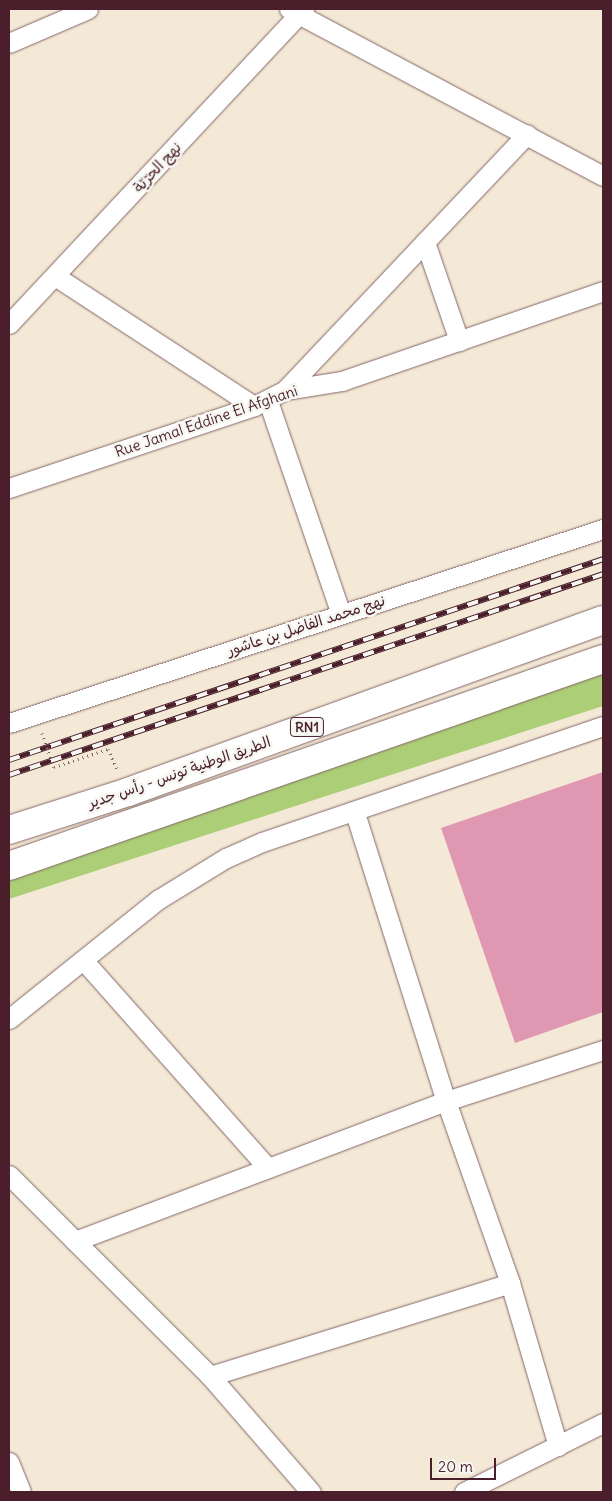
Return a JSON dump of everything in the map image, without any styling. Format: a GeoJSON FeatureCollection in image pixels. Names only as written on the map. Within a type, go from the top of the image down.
{"type":"FeatureCollection","features":[{"type":"Feature","properties":{"kind":"highway","name":"الطريق الوطنية تونس - رأس جدير"},"geometry":{"type":"LineString","coordinates":[[9,830],[128,792],[603,620]]}},
{"type":"Feature","properties":{"kind":"highway","name":"RN1"},"geometry":{"type":"LineString","coordinates":[[9,866],[603,659]]}},
{"type":"Feature","properties":{"kind":"street"},"geometry":{"type":"LineString","coordinates":[[9,43],[88,9]]}},
{"type":"Feature","properties":{"kind":"street"},"geometry":{"type":"LineString","coordinates":[[297,11],[603,176]]}},
{"type":"Feature","properties":{"kind":"street","name":"نهج الحرّيّة"},"geometry":{"type":"LineString","coordinates":[[9,324],[297,11]]}},
{"type":"Feature","properties":{"kind":"street"},"geometry":{"type":"LineString","coordinates":[[285,390],[527,134]]}},
{"type":"Feature","properties":{"kind":"street"},"geometry":{"type":"LineString","coordinates":[[425,242],[459,341]]}},
{"type":"Feature","properties":{"kind":"street"},"geometry":{"type":"LineString","coordinates":[[55,276],[261,403],[341,614]]}},
{"type":"Feature","properties":{"kind":"street","name":"Rue Jamal Eddine El Afghani"},"geometry":{"type":"LineString","coordinates":[[9,488],[261,403],[285,390],[342,381],[603,291]]}},
{"type":"Feature","properties":{"kind":"street","name":"نهج محمد الفاضل بن عاشور"},"geometry":{"type":"LineString","coordinates":[[9,723],[603,529]]}},
{"type":"Feature","properties":{"kind":"street"},"geometry":{"type":"LineString","coordinates":[[9,1019],[84,961],[159,898],[226,858],[262,842],[355,813],[603,726]]}},
{"type":"Feature","properties":{"kind":"street"},"geometry":{"type":"LineString","coordinates":[[355,813],[446,1101],[510,1284],[558,1446]]}},
{"type":"Feature","properties":{"kind":"street"},"geometry":{"type":"LineString","coordinates":[[84,961],[268,1168]]}},
{"type":"Feature","properties":{"kind":"street"},"geometry":{"type":"LineString","coordinates":[[75,1241],[446,1101],[603,1052]]}},
{"type":"Feature","properties":{"kind":"street"},"geometry":{"type":"LineString","coordinates":[[9,1175],[210,1376],[311,1492]]}},
{"type":"Feature","properties":{"kind":"street"},"geometry":{"type":"LineString","coordinates":[[210,1376],[510,1284]]}},
{"type":"Feature","properties":{"kind":"street"},"geometry":{"type":"LineString","coordinates":[[464,1492],[603,1423]]}},
{"type":"Feature","properties":{"kind":"street"},"geometry":{"type":"LineString","coordinates":[[9,1462],[21,1492]]}},
{"type":"Feature","properties":{"kind":"path"},"geometry":{"type":"LineString","coordinates":[[42,734],[54,767],[108,749]]}},
{"type":"Feature","properties":{"kind":"green space"},"geometry":{"type":"Polygon","coordinates":[[[603,669],[603,706],[9,899],[9,872],[603,669]]]}},
{"type":"Feature","properties":{"kind":"building"},"geometry":{"type":"Polygon","coordinates":[[[603,772],[603,1012],[515,1043],[441,828],[603,772]]]}},
{"type":"Feature","properties":{"kind":"railway"},"geometry":{"type":"LineString","coordinates":[[9,760],[603,559]]}},
{"type":"Feature","properties":{"kind":"railway"},"geometry":{"type":"LineString","coordinates":[[9,775],[603,574]]}}]}
